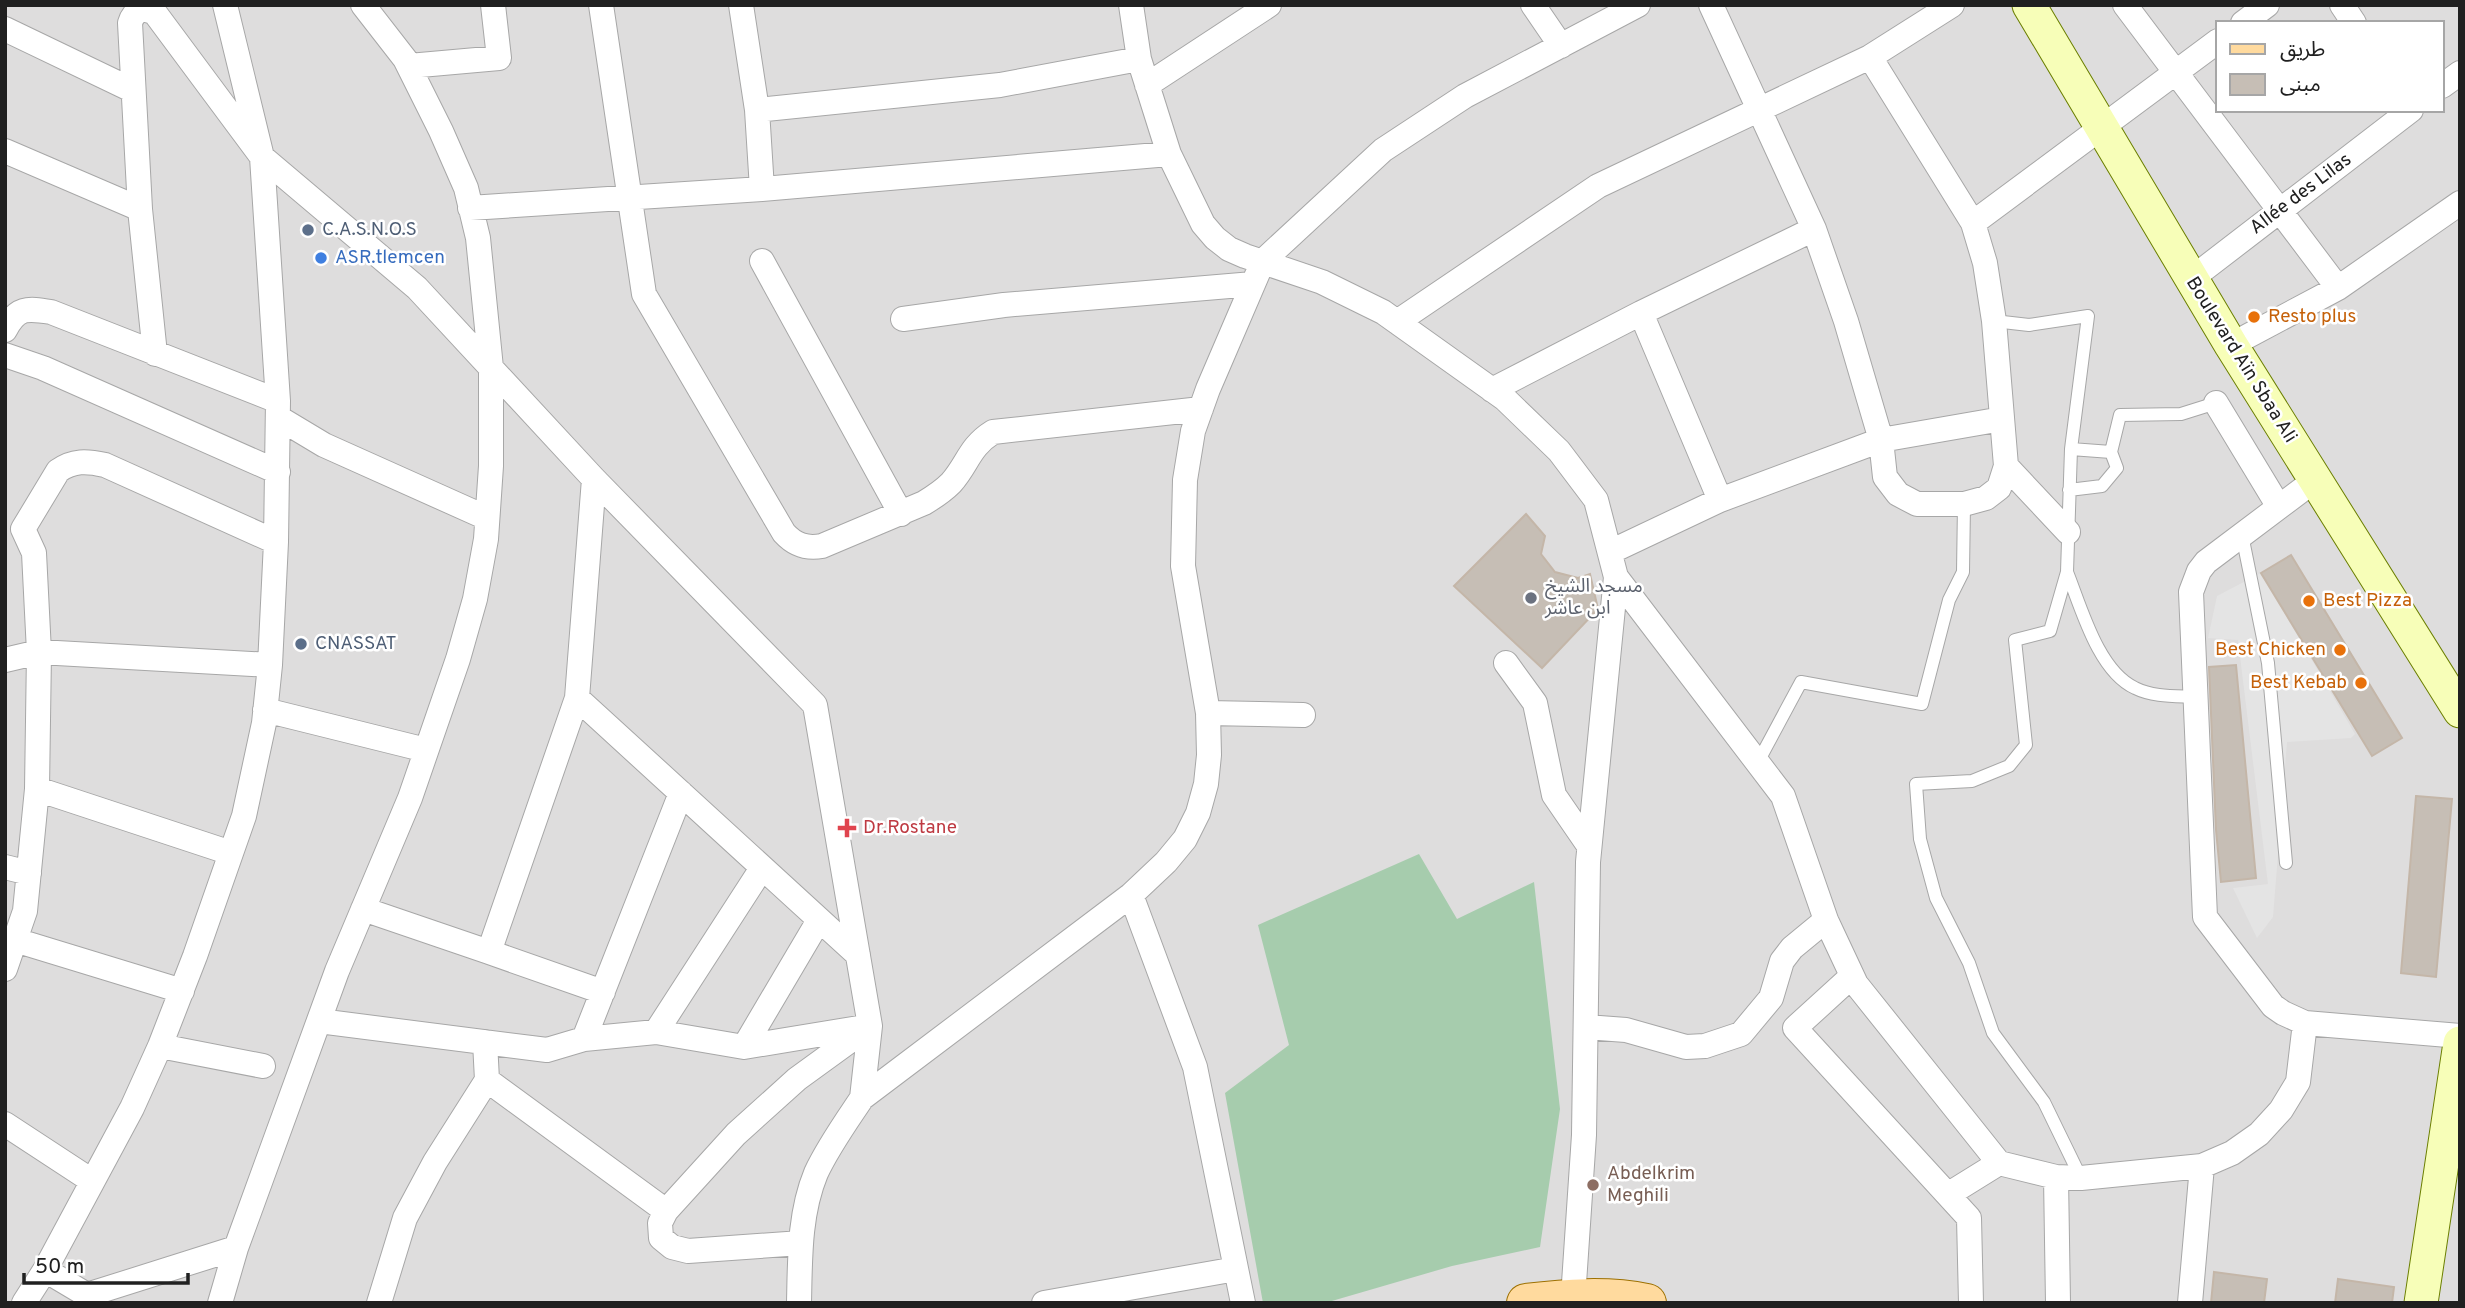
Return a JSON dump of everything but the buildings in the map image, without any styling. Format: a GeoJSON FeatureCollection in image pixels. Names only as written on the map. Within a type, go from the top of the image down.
{"type":"FeatureCollection","features":[{"type":"Feature","properties":{"kind":"main road","name":"Boulevard Aïn Sbaa Ali"},"geometry":{"type":"LineString","coordinates":[[2029,5],[2231,345],[2460,711]]}},
{"type":"Feature","properties":{"kind":"main road"},"geometry":{"type":"LineString","coordinates":[[2421,1303],[2460,1043]]}},
{"type":"Feature","properties":{"kind":"main road"},"geometry":{"type":"LineString","coordinates":[[1553,1301],[1634,1300],[1647,1303]]}},
{"type":"Feature","properties":{"kind":"street"},"geometry":{"type":"LineString","coordinates":[[19,1300],[45,1270],[132,1108],[160,1046],[244,816],[265,710],[276,542],[279,410],[262,158],[225,5]]}},
{"type":"Feature","properties":{"kind":"street"},"geometry":{"type":"LineString","coordinates":[[220,1303],[236,1248],[319,1021],[410,798],[458,659],[475,598],[486,539],[491,466],[491,369],[478,238],[466,188],[409,66],[363,5]]}},
{"type":"Feature","properties":{"kind":"street"},"geometry":{"type":"LineString","coordinates":[[409,66],[499,58],[493,5]]}},
{"type":"Feature","properties":{"kind":"street"},"geometry":{"type":"LineString","coordinates":[[601,5],[644,294],[784,533],[801,546],[815,547],[901,514],[939,494],[952,481],[974,447],[993,432],[1201,409]]}},
{"type":"Feature","properties":{"kind":"street"},"geometry":{"type":"LineString","coordinates":[[741,5],[757,110],[762,189]]}},
{"type":"Feature","properties":{"kind":"street"},"geometry":{"type":"LineString","coordinates":[[1132,5],[1139,59],[1169,154],[1203,224],[1215,238],[1245,256],[1322,282],[1383,312],[1505,399],[1559,451],[1596,500],[1616,577],[1589,846],[1584,1135],[1553,1301]]}},
{"type":"Feature","properties":{"kind":"street"},"geometry":{"type":"LineString","coordinates":[[1147,85],[1269,5]]}},
{"type":"Feature","properties":{"kind":"street"},"geometry":{"type":"LineString","coordinates":[[1534,5],[1561,46]]}},
{"type":"Feature","properties":{"kind":"street"},"geometry":{"type":"LineString","coordinates":[[799,1303],[805,1208],[816,1173],[862,1098],[1131,895],[1167,862],[1185,839],[1198,813],[1206,784],[1209,755],[1208,713],[1183,566],[1185,480],[1193,431],[1263,261],[1383,150],[1465,96],[1638,5]]}},
{"type":"Feature","properties":{"kind":"street"},"geometry":{"type":"LineString","coordinates":[[1711,5],[1814,229],[1846,321],[1881,440],[1885,477],[1898,494],[1917,504],[1964,504],[1986,498],[1999,488],[2006,466],[1994,321],[1985,263],[1973,223],[1870,57]]}},
{"type":"Feature","properties":{"kind":"street"},"geometry":{"type":"LineString","coordinates":[[1397,322],[1598,186],[1870,57],[1952,5]]}},
{"type":"Feature","properties":{"kind":"street"},"geometry":{"type":"LineString","coordinates":[[2125,5],[2338,288]]}},
{"type":"Feature","properties":{"kind":"street"},"geometry":{"type":"LineString","coordinates":[[2247,21],[2267,5]]}},
{"type":"Feature","properties":{"kind":"street"},"geometry":{"type":"LineString","coordinates":[[2342,5],[2353,21]]}},
{"type":"Feature","properties":{"kind":"street"},"geometry":{"type":"LineString","coordinates":[[155,354],[140,209],[130,23],[132,15],[147,9],[155,13],[262,158],[417,288],[594,479],[815,705],[870,1026],[862,1098]]}},
{"type":"Feature","properties":{"kind":"street"},"geometry":{"type":"LineString","coordinates":[[5,29],[132,90]]}},
{"type":"Feature","properties":{"kind":"street"},"geometry":{"type":"LineString","coordinates":[[1973,223],[2216,42]]}},
{"type":"Feature","properties":{"kind":"street"},"geometry":{"type":"LineString","coordinates":[[757,110],[1000,85],[1139,59]]}},
{"type":"Feature","properties":{"kind":"street"},"geometry":{"type":"LineString","coordinates":[[2444,85],[2460,73]]}},
{"type":"Feature","properties":{"kind":"street","name":"Allée des Lilas"},"geometry":{"type":"LineString","coordinates":[[2191,279],[2408,112]]}},
{"type":"Feature","properties":{"kind":"street"},"geometry":{"type":"LineString","coordinates":[[5,151],[140,209]]}},
{"type":"Feature","properties":{"kind":"street"},"geometry":{"type":"LineString","coordinates":[[470,208],[762,189],[1169,154]]}},
{"type":"Feature","properties":{"kind":"street"},"geometry":{"type":"LineString","coordinates":[[2231,345],[2338,288],[2460,202]]}},
{"type":"Feature","properties":{"kind":"street"},"geometry":{"type":"LineString","coordinates":[[1492,390],[1641,313],[1814,229]]}},
{"type":"Feature","properties":{"kind":"street"},"geometry":{"type":"LineString","coordinates":[[762,261],[901,514]]}},
{"type":"Feature","properties":{"kind":"street"},"geometry":{"type":"LineString","coordinates":[[903,319],[1004,305],[1253,284]]}},
{"type":"Feature","properties":{"kind":"street"},"geometry":{"type":"LineString","coordinates":[[5,330],[11,318],[22,310],[51,312],[155,354],[279,410],[324,445],[487,518]]}},
{"type":"Feature","properties":{"kind":"street"},"geometry":{"type":"LineString","coordinates":[[1641,313],[1720,500]]}},
{"type":"Feature","properties":{"kind":"street"},"geometry":{"type":"LineString","coordinates":[[5,355],[43,368],[278,471]]}},
{"type":"Feature","properties":{"kind":"street"},"geometry":{"type":"LineString","coordinates":[[2216,403],[2278,507]]}},
{"type":"Feature","properties":{"kind":"street"},"geometry":{"type":"LineString","coordinates":[[1610,552],[1720,500],[1881,440],[2002,419]]}},
{"type":"Feature","properties":{"kind":"street"},"geometry":{"type":"LineString","coordinates":[[5,970],[25,911],[17,870],[37,789],[38,652],[34,553],[14,521],[58,471],[78,462],[91,462],[105,465],[276,542]]}},
{"type":"Feature","properties":{"kind":"street"},"geometry":{"type":"LineString","coordinates":[[2006,466],[2068,532]]}},
{"type":"Feature","properties":{"kind":"street"},"geometry":{"type":"LineString","coordinates":[[489,952],[576,698],[594,479]]}},
{"type":"Feature","properties":{"kind":"street"},"geometry":{"type":"LineString","coordinates":[[2315,480],[2206,562],[2199,571],[2191,592],[2205,917],[2273,1006],[2283,1013],[2305,1023],[2460,1035]]}},
{"type":"Feature","properties":{"kind":"street"},"geometry":{"type":"LineString","coordinates":[[1616,577],[1783,796],[1826,920],[1856,984],[1999,1163],[2056,1177],[2081,1178],[2202,1166],[2241,1147],[2259,1134],[2281,1110],[2298,1082],[2305,1023]]}},
{"type":"Feature","properties":{"kind":"street"},"geometry":{"type":"LineString","coordinates":[[5,660],[38,652],[270,665]]}},
{"type":"Feature","properties":{"kind":"street"},"geometry":{"type":"LineString","coordinates":[[1506,663],[1535,703],[1554,795],[1589,846]]}},
{"type":"Feature","properties":{"kind":"street"},"geometry":{"type":"LineString","coordinates":[[576,698],[858,955]]}},
{"type":"Feature","properties":{"kind":"street"},"geometry":{"type":"LineString","coordinates":[[265,710],[426,750]]}},
{"type":"Feature","properties":{"kind":"street"},"geometry":{"type":"LineString","coordinates":[[1208,713],[1303,715]]}},
{"type":"Feature","properties":{"kind":"street"},"geometry":{"type":"LineString","coordinates":[[37,789],[231,853]]}},
{"type":"Feature","properties":{"kind":"street"},"geometry":{"type":"LineString","coordinates":[[584,1040],[681,793]]}},
{"type":"Feature","properties":{"kind":"street"},"geometry":{"type":"LineString","coordinates":[[656,1032],[762,867]]}},
{"type":"Feature","properties":{"kind":"street"},"geometry":{"type":"LineString","coordinates":[[1131,895],[1195,1067],[1243,1303]]}},
{"type":"Feature","properties":{"kind":"street"},"geometry":{"type":"LineString","coordinates":[[363,909],[603,992]]}},
{"type":"Feature","properties":{"kind":"street"},"geometry":{"type":"LineString","coordinates":[[744,1047],[819,920]]}},
{"type":"Feature","properties":{"kind":"street"},"geometry":{"type":"LineString","coordinates":[[1586,1027],[1626,1030],[1686,1047],[1705,1046],[1741,1034],[1771,998],[1782,961],[1792,948],[1826,920]]}},
{"type":"Feature","properties":{"kind":"street"},"geometry":{"type":"LineString","coordinates":[[15,940],[182,991]]}},
{"type":"Feature","properties":{"kind":"street"},"geometry":{"type":"LineString","coordinates":[[1852,976],[1795,1028],[1969,1218],[1971,1303]]}},
{"type":"Feature","properties":{"kind":"street"},"geometry":{"type":"LineString","coordinates":[[319,1021],[547,1050],[584,1040],[656,1032],[744,1047],[870,1026]]}},
{"type":"Feature","properties":{"kind":"street"},"geometry":{"type":"LineString","coordinates":[[801,1243],[688,1251],[672,1247],[661,1238],[660,1223],[666,1211],[736,1134],[797,1079],[870,1026]]}},
{"type":"Feature","properties":{"kind":"street"},"geometry":{"type":"LineString","coordinates":[[379,1303],[405,1217],[435,1162],[486,1080],[485,1042]]}},
{"type":"Feature","properties":{"kind":"street"},"geometry":{"type":"LineString","coordinates":[[160,1046],[263,1066]]}},
{"type":"Feature","properties":{"kind":"street"},"geometry":{"type":"LineString","coordinates":[[486,1080],[666,1211]]}},
{"type":"Feature","properties":{"kind":"street"},"geometry":{"type":"LineString","coordinates":[[5,1124],[92,1181]]}},
{"type":"Feature","properties":{"kind":"street"},"geometry":{"type":"LineString","coordinates":[[1949,1194],[1999,1163]]}},
{"type":"Feature","properties":{"kind":"street"},"geometry":{"type":"LineString","coordinates":[[2190,1303],[2202,1166]]}},
{"type":"Feature","properties":{"kind":"street"},"geometry":{"type":"LineString","coordinates":[[2056,1177],[2058,1303]]}},
{"type":"Feature","properties":{"kind":"street"},"geometry":{"type":"LineString","coordinates":[[45,1270],[87,1295],[236,1248]]}},
{"type":"Feature","properties":{"kind":"street"},"geometry":{"type":"LineString","coordinates":[[1044,1303],[1236,1269]]}},
{"type":"Feature","properties":{"kind":"lane"},"geometry":{"type":"LineString","coordinates":[[1994,321],[2029,325],[2088,316],[2071,449],[2067,572],[2050,631],[2015,640],[2026,745],[2009,766],[1972,780],[1916,784],[1920,839],[1936,898],[1969,963],[1993,1033],[2044,1102],[2081,1178]]}},
{"type":"Feature","properties":{"kind":"lane"},"geometry":{"type":"LineString","coordinates":[[2069,490],[2102,486],[2117,468],[2111,452],[2120,415],[2181,414],[2216,403]]}},
{"type":"Feature","properties":{"kind":"lane"},"geometry":{"type":"LineString","coordinates":[[2071,449],[2111,452]]}},
{"type":"Feature","properties":{"kind":"lane"},"geometry":{"type":"LineString","coordinates":[[1758,762],[1801,682],[1922,704],[1949,600],[1963,572],[1964,504]]}},
{"type":"Feature","properties":{"kind":"lane"},"geometry":{"type":"LineString","coordinates":[[2242,535],[2268,663],[2286,863]]}},
{"type":"Feature","properties":{"kind":"lane"},"geometry":{"type":"LineString","coordinates":[[2067,572],[2100,652],[2118,676],[2135,688],[2162,695],[2194,697]]}},
{"type":"Feature","properties":{"kind":"shaded area"},"geometry":{"type":"Polygon","coordinates":[[[5,5],[2460,5],[2460,1303],[5,1303],[5,5]]]}},
{"type":"Feature","properties":{"kind":"shaded area"},"geometry":{"type":"Polygon","coordinates":[[[2261,573],[2355,734],[2351,738],[2287,742],[2273,917],[2257,938],[2233,888],[2268,884],[2238,640],[2208,638],[2217,596],[2261,573]]]}},
{"type":"Feature","properties":{"kind":"green space"},"geometry":{"type":"Polygon","coordinates":[[[1419,854],[1457,919],[1534,882],[1560,1109],[1540,1247],[1452,1266],[1325,1303],[1263,1303],[1225,1093],[1289,1045],[1258,925],[1419,854]]]}},
{"type":"Feature","properties":{"kind":"place","name":"C.A.S.N.O.S"},"geometry":{"type":"Point","coordinates":[308,230]}},
{"type":"Feature","properties":{"kind":"place","name":"ASR.tlemcen"},"geometry":{"type":"Point","coordinates":[321,258]}},
{"type":"Feature","properties":{"kind":"place","name":"Resto plus"},"geometry":{"type":"Point","coordinates":[2254,317]}},
{"type":"Feature","properties":{"kind":"place","name":"مسجد الشيخ ابن عاشر"},"geometry":{"type":"Point","coordinates":[1531,598]}},
{"type":"Feature","properties":{"kind":"place","name":"Best Pizza"},"geometry":{"type":"Point","coordinates":[2309,601]}},
{"type":"Feature","properties":{"kind":"place","name":"CNASSAT"},"geometry":{"type":"Point","coordinates":[301,644]}},
{"type":"Feature","properties":{"kind":"place","name":"Best Chicken"},"geometry":{"type":"Point","coordinates":[2340,650]}},
{"type":"Feature","properties":{"kind":"place","name":"Best Kebab"},"geometry":{"type":"Point","coordinates":[2361,683]}},
{"type":"Feature","properties":{"kind":"place","name":"Dr.Rostane"},"geometry":{"type":"Point","coordinates":[847,828]}},
{"type":"Feature","properties":{"kind":"place","name":"Abdelkrim Meghili"},"geometry":{"type":"Point","coordinates":[1593,1185]}}]}
